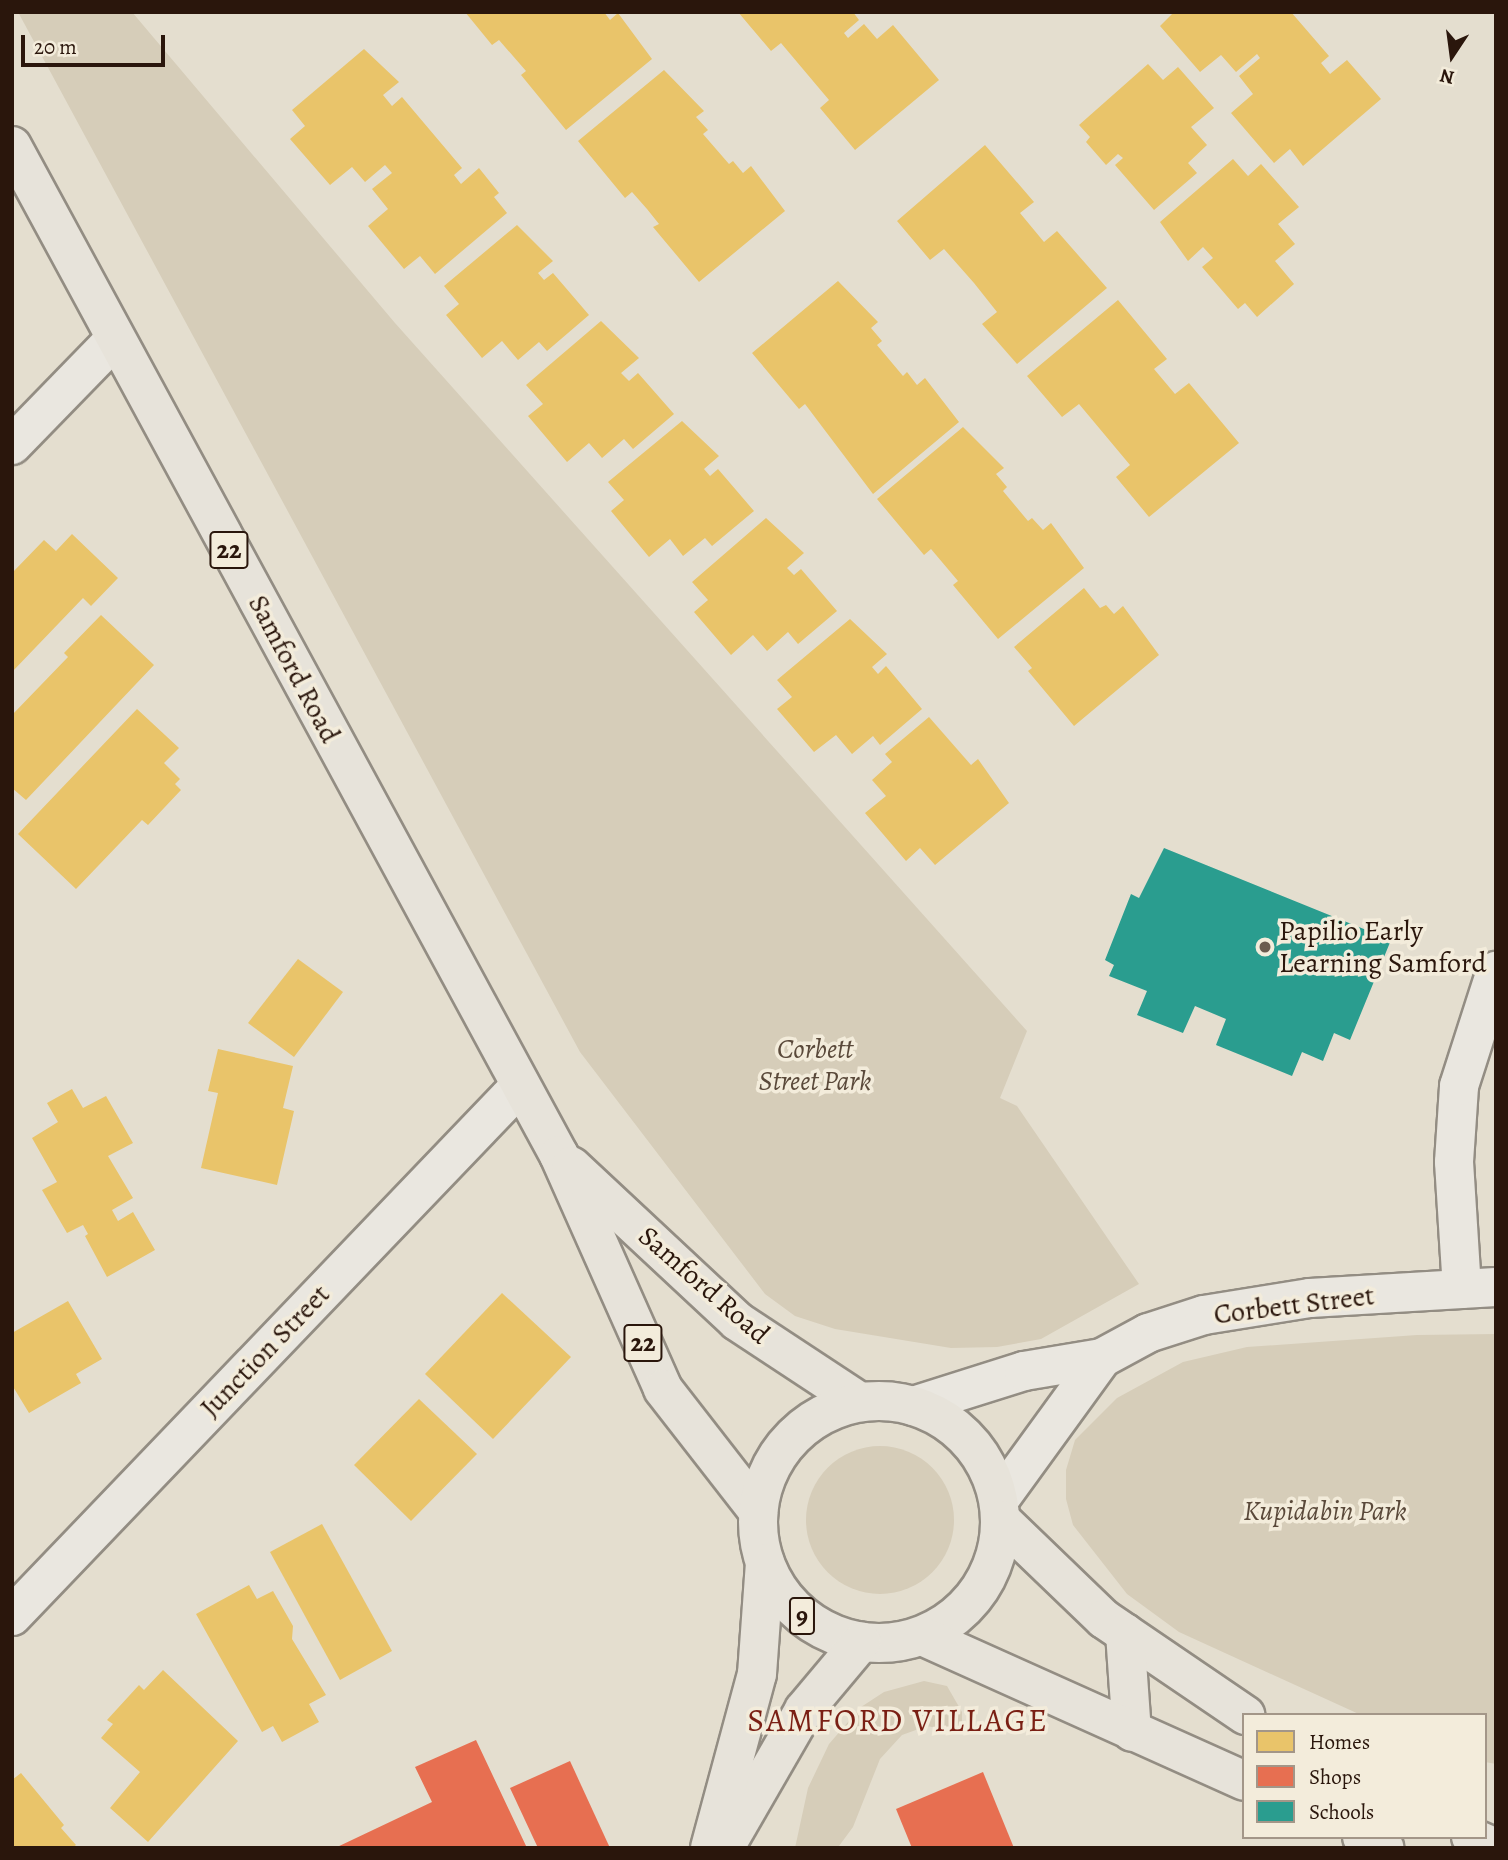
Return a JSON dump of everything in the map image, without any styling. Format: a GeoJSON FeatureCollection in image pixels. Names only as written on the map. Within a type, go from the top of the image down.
{"type":"FeatureCollection","features":[{"type":"Feature","properties":{"kind":"main road","name":"Samford Road"},"geometry":{"type":"LineString","coordinates":[[12,146],[519,1087],[559,1155],[663,1389],[758,1511]]}},
{"type":"Feature","properties":{"kind":"main road","name":"Samford Road"},"geometry":{"type":"LineString","coordinates":[[559,1155],[737,1321],[860,1402]]}},
{"type":"Feature","properties":{"kind":"main road","name":"22"},"geometry":{"type":"LineString","coordinates":[[710,1848],[757,1674],[765,1563],[758,1511],[768,1473],[790,1439],[822,1415],[860,1402],[913,1406],[944,1420],[969,1441],[988,1469],[1000,1510],[996,1556],[979,1590],[954,1618],[922,1636],[891,1643],[861,1642]]}},
{"type":"Feature","properties":{"kind":"main road"},"geometry":{"type":"LineString","coordinates":[[1000,1510],[1104,1619],[1242,1713]]}},
{"type":"Feature","properties":{"kind":"main road","name":"9"},"geometry":{"type":"LineString","coordinates":[[765,1563],[780,1591],[802,1615],[830,1632],[861,1642]]}},
{"type":"Feature","properties":{"kind":"main road"},"geometry":{"type":"LineString","coordinates":[[1125,1633],[1132,1732]]}},
{"type":"Feature","properties":{"kind":"main road"},"geometry":{"type":"LineString","coordinates":[[922,1636],[1242,1780]]}},
{"type":"Feature","properties":{"kind":"main road"},"geometry":{"type":"LineString","coordinates":[[725,1848],[804,1710],[861,1642]]}},
{"type":"Feature","properties":{"kind":"main road"},"geometry":{"type":"LineString","coordinates":[[1366,1839],[1385,1848]]}},
{"type":"Feature","properties":{"kind":"main road"},"geometry":{"type":"LineString","coordinates":[[1476,1839],[1496,1848]]}},
{"type":"Feature","properties":{"kind":"street"},"geometry":{"type":"LineString","coordinates":[[12,445],[115,339]]}},
{"type":"Feature","properties":{"kind":"street"},"geometry":{"type":"LineString","coordinates":[[1479,1288],[1454,1162],[1459,1086],[1496,971]]}},
{"type":"Feature","properties":{"kind":"street","name":"Junction Street"},"geometry":{"type":"LineString","coordinates":[[12,1616],[519,1087]]}},
{"type":"Feature","properties":{"kind":"street","name":"Corbett Street"},"geometry":{"type":"LineString","coordinates":[[913,1406],[1024,1371],[1102,1358],[1148,1333],[1204,1315],[1310,1298],[1479,1288]]}},
{"type":"Feature","properties":{"kind":"street","name":"Corbett Street"},"geometry":{"type":"LineString","coordinates":[[1000,1510],[1102,1358]]}},
{"type":"Feature","properties":{"kind":"green space","name":"Corbett Street Park"},"geometry":{"type":"Polygon","coordinates":[[[18,12],[132,12],[395,323],[1027,1031],[1000,1098],[1017,1106],[1139,1284],[1041,1339],[997,1347],[951,1348],[835,1329],[795,1316],[765,1294],[580,1052],[18,12]]]}},
{"type":"Feature","properties":{"kind":"green space","name":"Kupidabin Park"},"geometry":{"type":"Polygon","coordinates":[[[1496,1334],[1496,1764],[1487,1762],[1487,1713],[1357,1713],[1179,1632],[1127,1594],[1073,1525],[1066,1499],[1066,1470],[1075,1440],[1117,1398],[1183,1362],[1247,1347],[1417,1335],[1496,1334]]]}},
{"type":"Feature","properties":{"kind":"green space"},"geometry":{"type":"Polygon","coordinates":[[[880,1446],[908,1452],[932,1468],[948,1492],[954,1520],[948,1548],[932,1572],[908,1588],[880,1594],[852,1588],[828,1572],[812,1548],[806,1520],[812,1492],[828,1468],[852,1452],[880,1446]]]}},
{"type":"Feature","properties":{"kind":"green space"},"geometry":{"type":"Polygon","coordinates":[[[924,1681],[947,1686],[962,1712],[962,1725],[955,1732],[927,1726],[902,1735],[880,1759],[853,1827],[839,1846],[795,1848],[808,1788],[829,1744],[861,1707],[884,1692],[924,1681]]]}},
{"type":"Feature","properties":{"kind":"building: Homes"},"geometry":{"type":"Polygon","coordinates":[[[465,12],[604,12],[610,20],[618,13],[652,59],[566,130],[521,75],[526,71],[499,40],[492,45],[465,12]]]}},
{"type":"Feature","properties":{"kind":"building: Homes"},"geometry":{"type":"Polygon","coordinates":[[[738,12],[853,12],[859,20],[844,33],[848,38],[864,24],[877,39],[893,25],[939,80],[855,150],[820,108],[829,100],[781,43],[771,51],[738,12]]]}},
{"type":"Feature","properties":{"kind":"building: Homes"},"geometry":{"type":"Polygon","coordinates":[[[1174,12],[1291,12],[1329,56],[1321,63],[1330,74],[1347,60],[1381,99],[1303,166],[1290,149],[1274,163],[1231,113],[1253,94],[1239,76],[1260,58],[1257,54],[1236,72],[1221,55],[1200,72],[1160,26],[1174,12]]]}},
{"type":"Feature","properties":{"kind":"building: Homes"},"geometry":{"type":"Polygon","coordinates":[[[364,49],[399,82],[383,95],[392,106],[402,97],[462,168],[454,175],[461,184],[479,168],[499,193],[494,197],[507,213],[435,274],[420,256],[404,269],[368,226],[388,209],[372,189],[392,173],[385,165],[365,182],[352,167],[330,185],[290,139],[305,126],[292,110],[364,49]]]}},
{"type":"Feature","properties":{"kind":"building: Homes"},"geometry":{"type":"Polygon","coordinates":[[[1148,64],[1163,80],[1178,67],[1214,108],[1191,127],[1207,145],[1188,163],[1197,173],[1154,210],[1115,165],[1123,158],[1118,154],[1106,165],[1086,142],[1090,137],[1079,125],[1148,64]]]}},
{"type":"Feature","properties":{"kind":"building: Homes"},"geometry":{"type":"Polygon","coordinates":[[[664,70],[704,111],[696,117],[708,130],[703,134],[729,164],[733,161],[743,173],[751,166],[785,211],[699,282],[653,227],[659,224],[647,209],[632,192],[625,198],[578,141],[664,70]]]}},
{"type":"Feature","properties":{"kind":"building: Homes"},"geometry":{"type":"Polygon","coordinates":[[[985,145],[1034,202],[1020,213],[1044,242],[1057,231],[1107,288],[1017,364],[982,324],[997,312],[974,283],[944,249],[930,260],[897,221],[985,145]]]}},
{"type":"Feature","properties":{"kind":"building: Homes"},"geometry":{"type":"Polygon","coordinates":[[[1233,159],[1248,176],[1261,164],[1299,207],[1278,224],[1295,244],[1275,261],[1294,284],[1257,317],[1245,303],[1238,309],[1202,267],[1213,258],[1203,247],[1188,261],[1160,222],[1233,159]]]}},
{"type":"Feature","properties":{"kind":"building: Homes"},"geometry":{"type":"Polygon","coordinates":[[[517,225],[553,261],[538,273],[544,280],[553,273],[589,315],[547,351],[539,342],[518,360],[502,341],[482,358],[446,315],[459,304],[444,286],[517,225]]]}},
{"type":"Feature","properties":{"kind":"building: Homes"},"geometry":{"type":"Polygon","coordinates":[[[838,281],[878,322],[871,328],[882,341],[877,345],[903,376],[907,372],[917,385],[925,378],[959,422],[873,494],[805,404],[799,409],[752,353],[838,281]]]}},
{"type":"Feature","properties":{"kind":"building: Homes"},"geometry":{"type":"Polygon","coordinates":[[[1118,300],[1167,359],[1154,369],[1175,394],[1189,383],[1239,443],[1149,517],[1116,477],[1130,465],[1079,404],[1062,417],[1027,376],[1118,300]]]}},
{"type":"Feature","properties":{"kind":"building: Homes"},"geometry":{"type":"Polygon","coordinates":[[[601,321],[639,358],[621,373],[629,381],[638,373],[674,414],[633,449],[624,439],[602,458],[589,443],[567,462],[528,416],[543,404],[526,385],[601,321]]]}},
{"type":"Feature","properties":{"kind":"building: Homes"},"geometry":{"type":"Polygon","coordinates":[[[682,421],[719,456],[704,469],[710,476],[718,469],[754,511],[712,546],[705,538],[683,556],[670,539],[649,557],[611,511],[624,500],[608,482],[682,421]]]}},
{"type":"Feature","properties":{"kind":"building: Homes"},"geometry":{"type":"Polygon","coordinates":[[[963,427],[1004,468],[996,474],[1007,487],[1003,491],[1028,521],[1032,518],[1043,530],[1051,523],[1084,568],[998,639],[953,585],[958,581],[931,549],[924,555],[877,499],[963,427]]]}},
{"type":"Feature","properties":{"kind":"building: Homes"},"geometry":{"type":"Polygon","coordinates":[[[766,518],[804,553],[787,568],[794,575],[801,569],[837,611],[798,644],[788,632],[767,651],[753,635],[731,655],[694,612],[708,600],[692,582],[766,518]]]}},
{"type":"Feature","properties":{"kind":"building: Homes"},"geometry":{"type":"Polygon","coordinates":[[[72,534],[118,578],[91,606],[83,598],[12,672],[12,573],[44,540],[56,551],[72,534]]]}},
{"type":"Feature","properties":{"kind":"building: Homes"},"geometry":{"type":"Polygon","coordinates":[[[1084,588],[1100,608],[1106,605],[1114,614],[1123,606],[1159,655],[1074,726],[1028,671],[1032,668],[1014,647],[1084,588]]]}},
{"type":"Feature","properties":{"kind":"building: Homes"},"geometry":{"type":"Polygon","coordinates":[[[101,615],[154,665],[26,800],[12,788],[12,715],[68,657],[64,653],[101,615]]]}},
{"type":"Feature","properties":{"kind":"building: Homes"},"geometry":{"type":"Polygon","coordinates":[[[850,619],[887,654],[872,667],[878,674],[886,666],[922,709],[880,745],[873,736],[852,754],[836,735],[814,752],[777,709],[792,697],[777,680],[850,619]]]}},
{"type":"Feature","properties":{"kind":"building: Homes"},"geometry":{"type":"Polygon","coordinates":[[[137,709],[179,748],[164,763],[180,779],[175,784],[181,790],[148,825],[142,820],[76,889],[18,834],[137,709]]]}},
{"type":"Feature","properties":{"kind":"building: Homes"},"geometry":{"type":"Polygon","coordinates":[[[929,717],[971,765],[978,759],[1009,803],[935,865],[920,848],[906,861],[865,813],[886,796],[872,780],[892,762],[885,754],[929,717]]]}},
{"type":"Feature","properties":{"kind":"building: Homes"},"geometry":{"type":"Polygon","coordinates":[[[298,959],[343,992],[294,1057],[248,1023],[298,959]]]}},
{"type":"Feature","properties":{"kind":"building: Homes"},"geometry":{"type":"Polygon","coordinates":[[[218,1049],[293,1066],[283,1108],[294,1111],[277,1185],[201,1168],[218,1093],[208,1091],[218,1049]]]}},
{"type":"Feature","properties":{"kind":"building: Homes"},"geometry":{"type":"Polygon","coordinates":[[[72,1089],[83,1108],[106,1096],[133,1143],[108,1156],[133,1198],[112,1210],[118,1221],[133,1212],[155,1250],[107,1277],[85,1236],[88,1234],[83,1225],[67,1233],[42,1190],[57,1182],[32,1138],[58,1122],[47,1103],[72,1089]]]}},
{"type":"Feature","properties":{"kind":"building: Homes"},"geometry":{"type":"Polygon","coordinates":[[[502,1293],[571,1357],[493,1439],[425,1374],[502,1293]]]}},
{"type":"Feature","properties":{"kind":"building: Homes"},"geometry":{"type":"Polygon","coordinates":[[[68,1301],[102,1359],[76,1374],[81,1383],[29,1413],[12,1385],[12,1333],[68,1301]]]}},
{"type":"Feature","properties":{"kind":"building: Homes"},"geometry":{"type":"Polygon","coordinates":[[[419,1399],[477,1454],[411,1521],[354,1465],[419,1399]]]}},
{"type":"Feature","properties":{"kind":"building: Homes"},"geometry":{"type":"Polygon","coordinates":[[[322,1524],[392,1651],[340,1680],[270,1552],[322,1524]]]}},
{"type":"Feature","properties":{"kind":"building: Homes"},"geometry":{"type":"Polygon","coordinates":[[[249,1585],[257,1599],[273,1591],[293,1626],[292,1639],[326,1695],[309,1704],[319,1722],[282,1742],[273,1726],[262,1732],[196,1614],[249,1585]]]}},
{"type":"Feature","properties":{"kind":"building: Homes"},"geometry":{"type":"Polygon","coordinates":[[[163,1670],[238,1741],[148,1842],[110,1808],[140,1772],[101,1738],[113,1724],[107,1720],[139,1685],[144,1690],[163,1670]]]}},
{"type":"Feature","properties":{"kind":"building: Homes"},"geometry":{"type":"Polygon","coordinates":[[[21,1773],[64,1825],[61,1828],[76,1845],[72,1848],[12,1848],[12,1780],[21,1773]]]}},
{"type":"Feature","properties":{"kind":"building: Shops"},"geometry":{"type":"Polygon","coordinates":[[[476,1740],[527,1848],[335,1848],[432,1802],[415,1767],[476,1740]]]}},
{"type":"Feature","properties":{"kind":"building: Shops"},"geometry":{"type":"Polygon","coordinates":[[[570,1761],[610,1848],[538,1848],[510,1788],[570,1761]]]}},
{"type":"Feature","properties":{"kind":"building: Shops"},"geometry":{"type":"Polygon","coordinates":[[[983,1772],[1014,1848],[912,1848],[896,1809],[983,1772]]]}},
{"type":"Feature","properties":{"kind":"building: Schools"},"geometry":{"type":"Polygon","coordinates":[[[1164,848],[1391,940],[1350,1040],[1334,1033],[1323,1061],[1302,1052],[1292,1076],[1216,1045],[1226,1019],[1195,1006],[1183,1033],[1137,1015],[1147,991],[1109,976],[1114,965],[1105,960],[1131,894],[1139,898],[1164,848]]]}},
{"type":"Feature","properties":{"kind":"place","name":"Papilio Early Learning Samford"},"geometry":{"type":"Point","coordinates":[1265,947]}},
{"type":"Feature","properties":{"kind":"district","name":"SAMFORD VILLAGE"},"geometry":{"type":"Point","coordinates":[898,1720]}}]}
